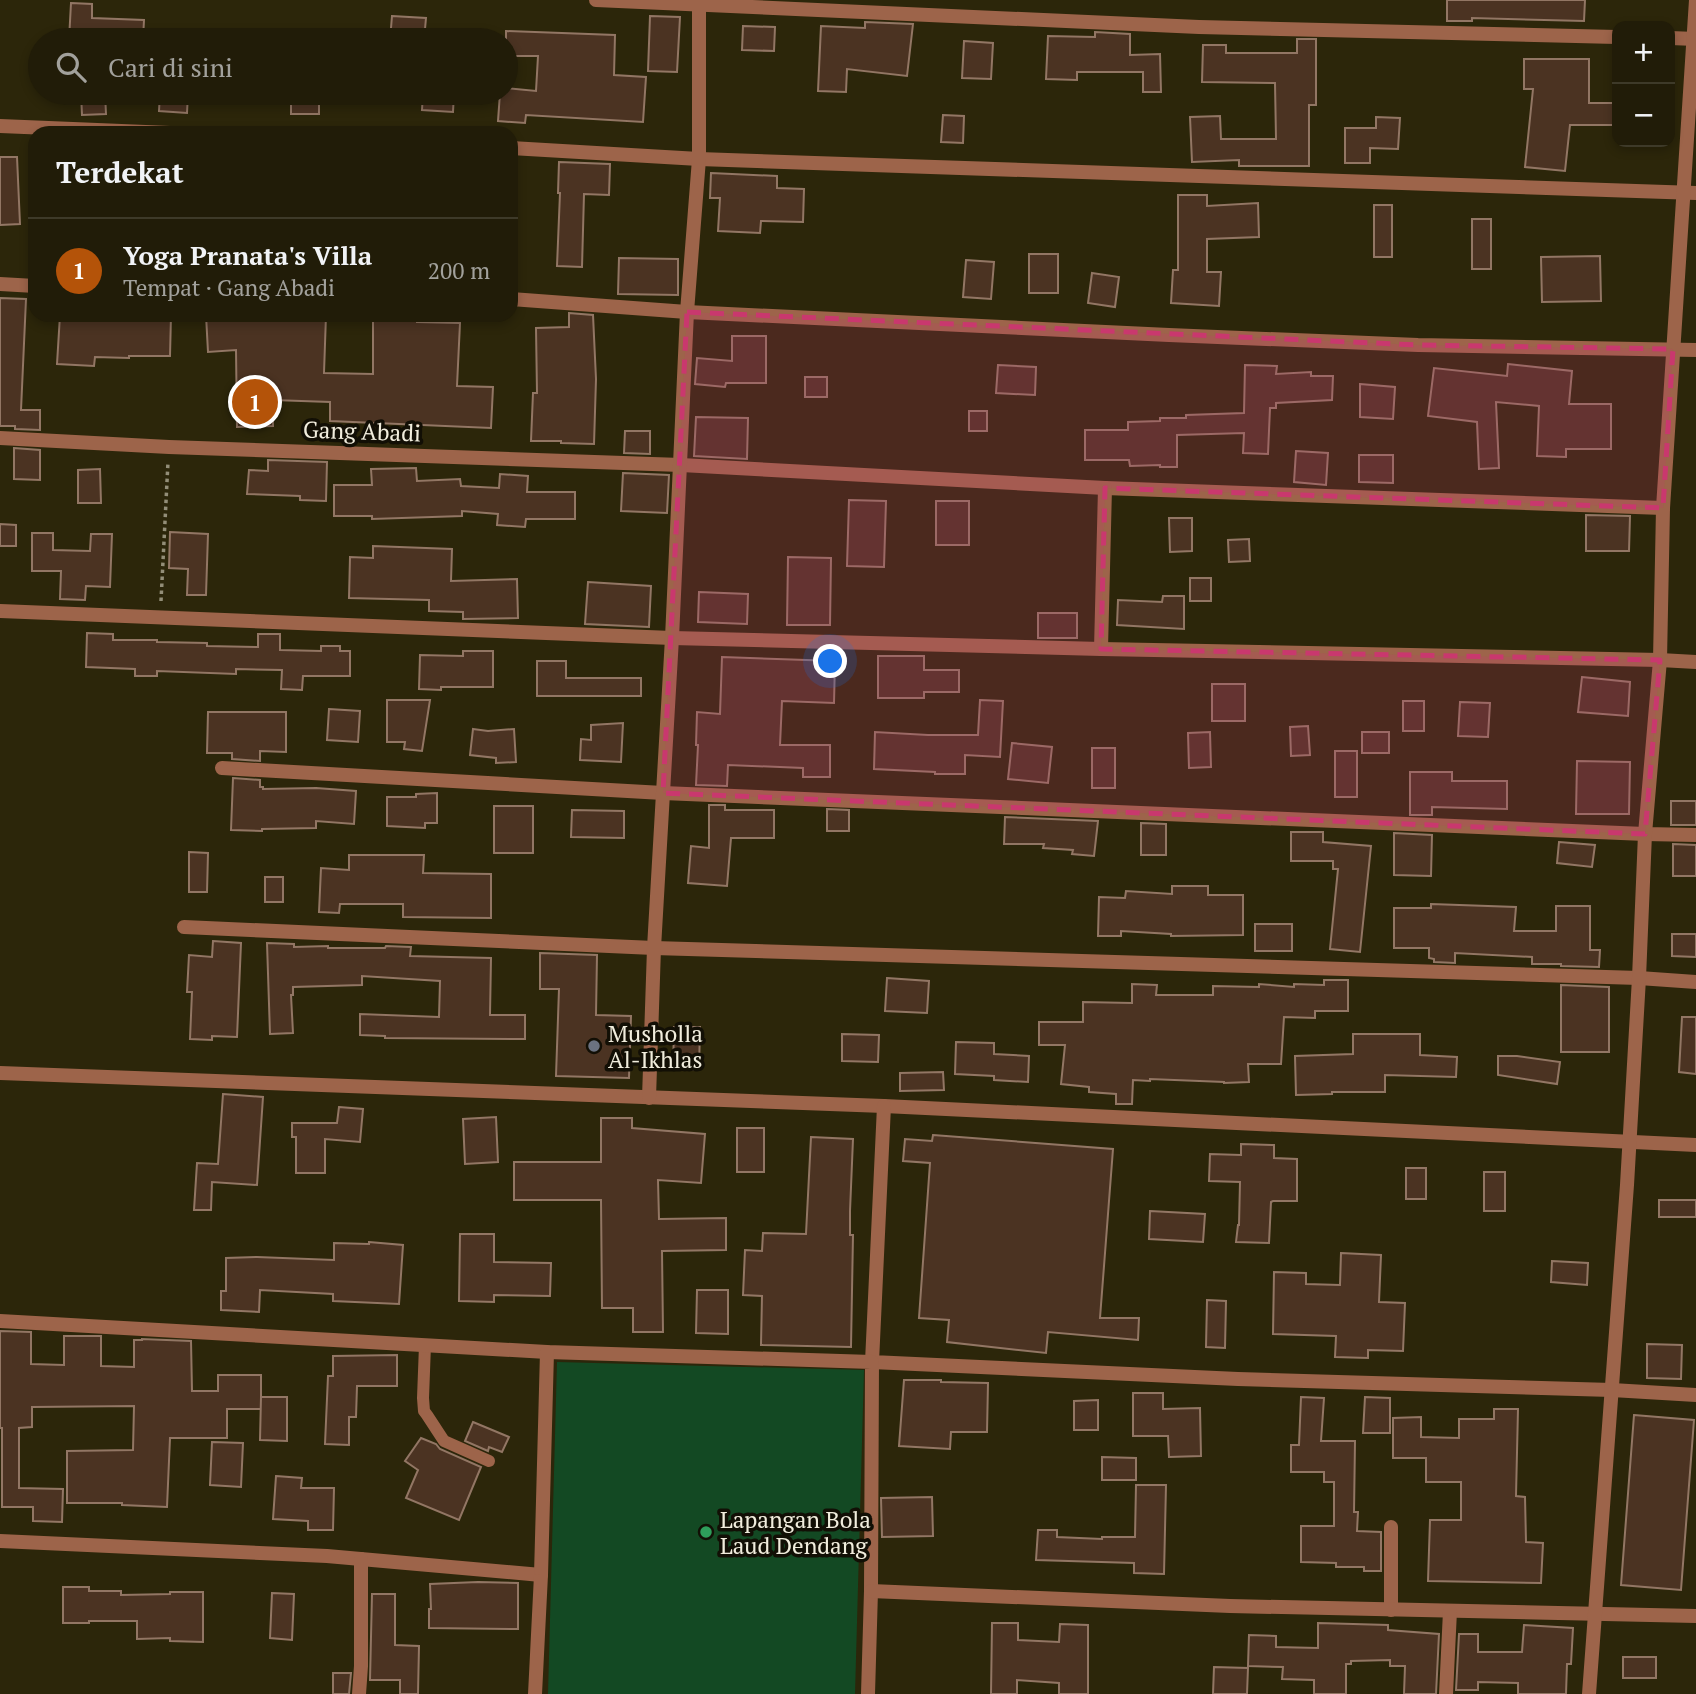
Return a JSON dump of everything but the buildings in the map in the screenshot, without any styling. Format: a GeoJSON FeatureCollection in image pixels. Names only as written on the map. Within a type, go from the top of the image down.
{"type":"FeatureCollection","features":[{"type":"Feature","properties":{"kind":"street"},"geometry":{"type":"LineString","coordinates":[[596,0],[699,2],[1199,27],[1612,37]]}},
{"type":"Feature","properties":{"kind":"street"},"geometry":{"type":"LineString","coordinates":[[1589,1694],[1629,1142],[1645,834],[1660,660],[1663,508],[1673,349],[1690,193],[1696,0]]}},
{"type":"Feature","properties":{"kind":"street"},"geometry":{"type":"LineString","coordinates":[[649,1098],[654,948],[687,312],[699,159],[699,2]]}},
{"type":"Feature","properties":{"kind":"street"},"geometry":{"type":"LineString","coordinates":[[1675,38],[1695,39]]}},
{"type":"Feature","properties":{"kind":"street"},"geometry":{"type":"LineString","coordinates":[[0,126],[28,127]]}},
{"type":"Feature","properties":{"kind":"street"},"geometry":{"type":"LineString","coordinates":[[518,148],[699,159],[1690,193]]}},
{"type":"Feature","properties":{"kind":"street"},"geometry":{"type":"LineString","coordinates":[[0,284],[28,286]]}},
{"type":"Feature","properties":{"kind":"street"},"geometry":{"type":"LineString","coordinates":[[518,300],[687,312],[1155,335],[1418,345],[1696,351]]}},
{"type":"Feature","properties":{"kind":"street","name":"Gang Abadi"},"geometry":{"type":"LineString","coordinates":[[0,438],[169,447],[681,465],[1105,488],[1663,508]]}},
{"type":"Feature","properties":{"kind":"street"},"geometry":{"type":"LineString","coordinates":[[1101,649],[1105,488]]}},
{"type":"Feature","properties":{"kind":"street"},"geometry":{"type":"LineString","coordinates":[[0,611],[672,638],[1696,662]]}},
{"type":"Feature","properties":{"kind":"street"},"geometry":{"type":"LineString","coordinates":[[222,768],[663,793],[1696,835]]}},
{"type":"Feature","properties":{"kind":"street"},"geometry":{"type":"LineString","coordinates":[[184,927],[654,948],[1639,978],[1696,982]]}},
{"type":"Feature","properties":{"kind":"street"},"geometry":{"type":"LineString","coordinates":[[0,1073],[884,1106],[1696,1145]]}},
{"type":"Feature","properties":{"kind":"street"},"geometry":{"type":"LineString","coordinates":[[868,1694],[872,1362],[884,1106]]}},
{"type":"Feature","properties":{"kind":"street"},"geometry":{"type":"LineString","coordinates":[[0,1321],[547,1352],[872,1362],[1238,1379],[1696,1395]]}},
{"type":"Feature","properties":{"kind":"street"},"geometry":{"type":"LineString","coordinates":[[536,1694],[547,1352]]}},
{"type":"Feature","properties":{"kind":"street"},"geometry":{"type":"LineString","coordinates":[[1391,1527],[1391,1609]]}},
{"type":"Feature","properties":{"kind":"street"},"geometry":{"type":"LineString","coordinates":[[0,1541],[313,1555],[541,1574]]}},
{"type":"Feature","properties":{"kind":"street"},"geometry":{"type":"LineString","coordinates":[[359,1694],[361,1559]]}},
{"type":"Feature","properties":{"kind":"street"},"geometry":{"type":"LineString","coordinates":[[871,1591],[1230,1606],[1696,1616]]}},
{"type":"Feature","properties":{"kind":"street"},"geometry":{"type":"LineString","coordinates":[[1446,1694],[1450,1611]]}},
{"type":"Feature","properties":{"kind":"lane"},"geometry":{"type":"LineString","coordinates":[[425,1345],[423,1398],[426,1415],[444,1441],[489,1461]]}},
{"type":"Feature","properties":{"kind":"path"},"geometry":{"type":"LineString","coordinates":[[160,617],[169,447]]}},
{"type":"Feature","properties":{"kind":"highlighted area"},"geometry":{"type":"Polygon","coordinates":[[[687,312],[1418,345],[1673,349],[1663,508],[1105,488],[1101,649],[1660,660],[1645,834],[663,793],[687,312]]]}},
{"type":"Feature","properties":{"kind":"green space","name":"Lapangan Bola Laud Dendang"},"geometry":{"type":"Polygon","coordinates":[[[557,1362],[864,1370],[855,1694],[548,1694],[557,1362]]]}},
{"type":"Feature","properties":{"kind":"place","name":"Yoga Pranata's Villa"},"geometry":{"type":"Point","coordinates":[255,402]}},
{"type":"Feature","properties":{"kind":"place","name":"Musholla Al-Ikhlas"},"geometry":{"type":"Point","coordinates":[594,1046]}},
{"type":"Feature","properties":{"kind":"place","name":"Lapangan Bola Laud Dendang"},"geometry":{"type":"Point","coordinates":[706,1532]}}]}
